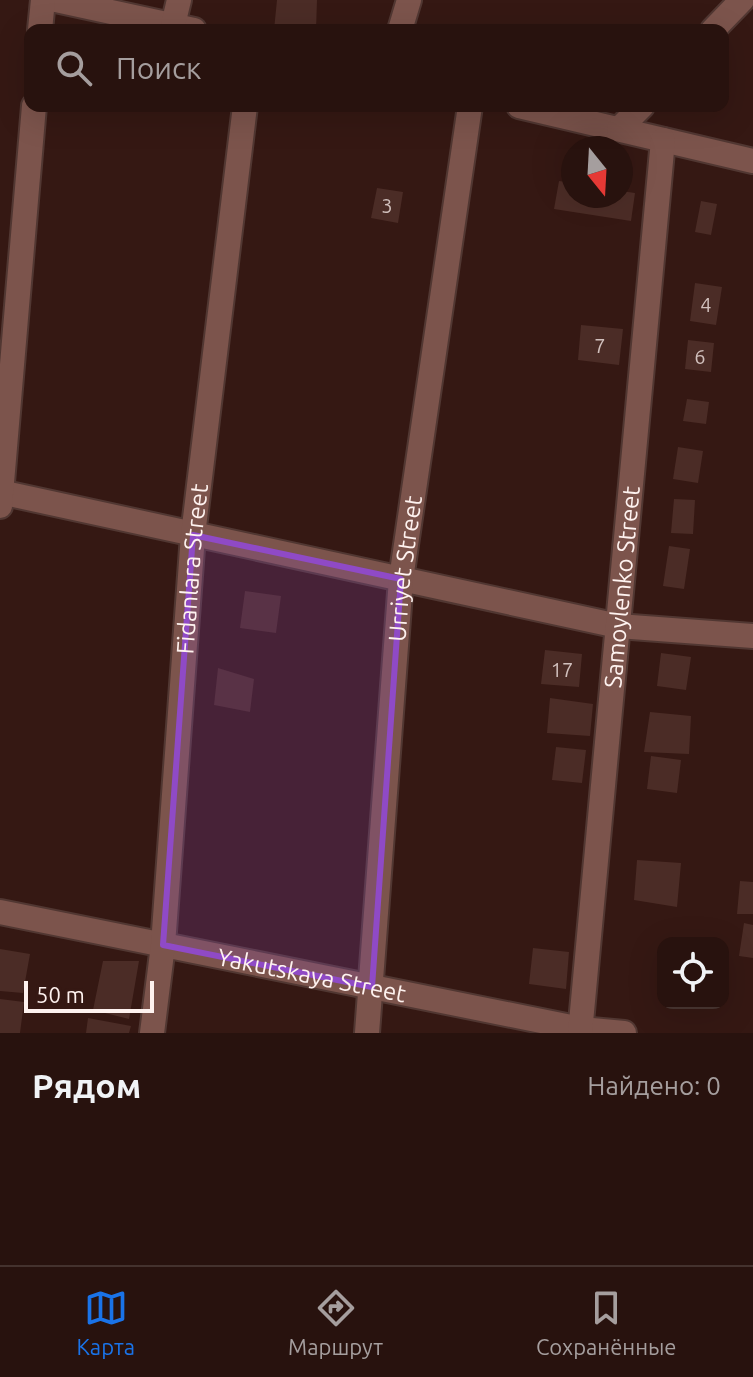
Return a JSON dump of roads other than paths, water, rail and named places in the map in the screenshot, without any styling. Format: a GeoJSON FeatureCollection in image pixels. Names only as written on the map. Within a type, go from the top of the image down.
{"type":"FeatureCollection","features":[{"type":"Feature","properties":{"kind":"street"},"geometry":{"type":"LineString","coordinates":[[41,24],[43,0]]}},
{"type":"Feature","properties":{"kind":"street"},"geometry":{"type":"LineString","coordinates":[[56,0],[165,24]]}},
{"type":"Feature","properties":{"kind":"street"},"geometry":{"type":"LineString","coordinates":[[179,0],[182,24]]}},
{"type":"Feature","properties":{"kind":"street"},"geometry":{"type":"LineString","coordinates":[[402,24],[409,0]]}},
{"type":"Feature","properties":{"kind":"street"},"geometry":{"type":"LineString","coordinates":[[719,24],[742,0]]}},
{"type":"Feature","properties":{"kind":"street"},"geometry":{"type":"LineString","coordinates":[[33,112],[0,496],[618,626],[753,636]]}},
{"type":"Feature","properties":{"kind":"street","name":"Fidanlara Street"},"geometry":{"type":"LineString","coordinates":[[152,1033],[163,945],[193,535],[244,112]]}},
{"type":"Feature","properties":{"kind":"street","name":"Urriyet Street"},"geometry":{"type":"LineString","coordinates":[[367,1033],[401,579],[469,112]]}},
{"type":"Feature","properties":{"kind":"street"},"geometry":{"type":"LineString","coordinates":[[545,112],[753,161]]}},
{"type":"Feature","properties":{"kind":"street"},"geometry":{"type":"LineString","coordinates":[[619,129],[636,112]]}},
{"type":"Feature","properties":{"kind":"street","name":"Samoylenko Street"},"geometry":{"type":"LineString","coordinates":[[581,1031],[663,140]]}},
{"type":"Feature","properties":{"kind":"street","name":"Yakutskaya Street"},"geometry":{"type":"LineString","coordinates":[[0,912],[581,1031],[624,1033]]}}]}
